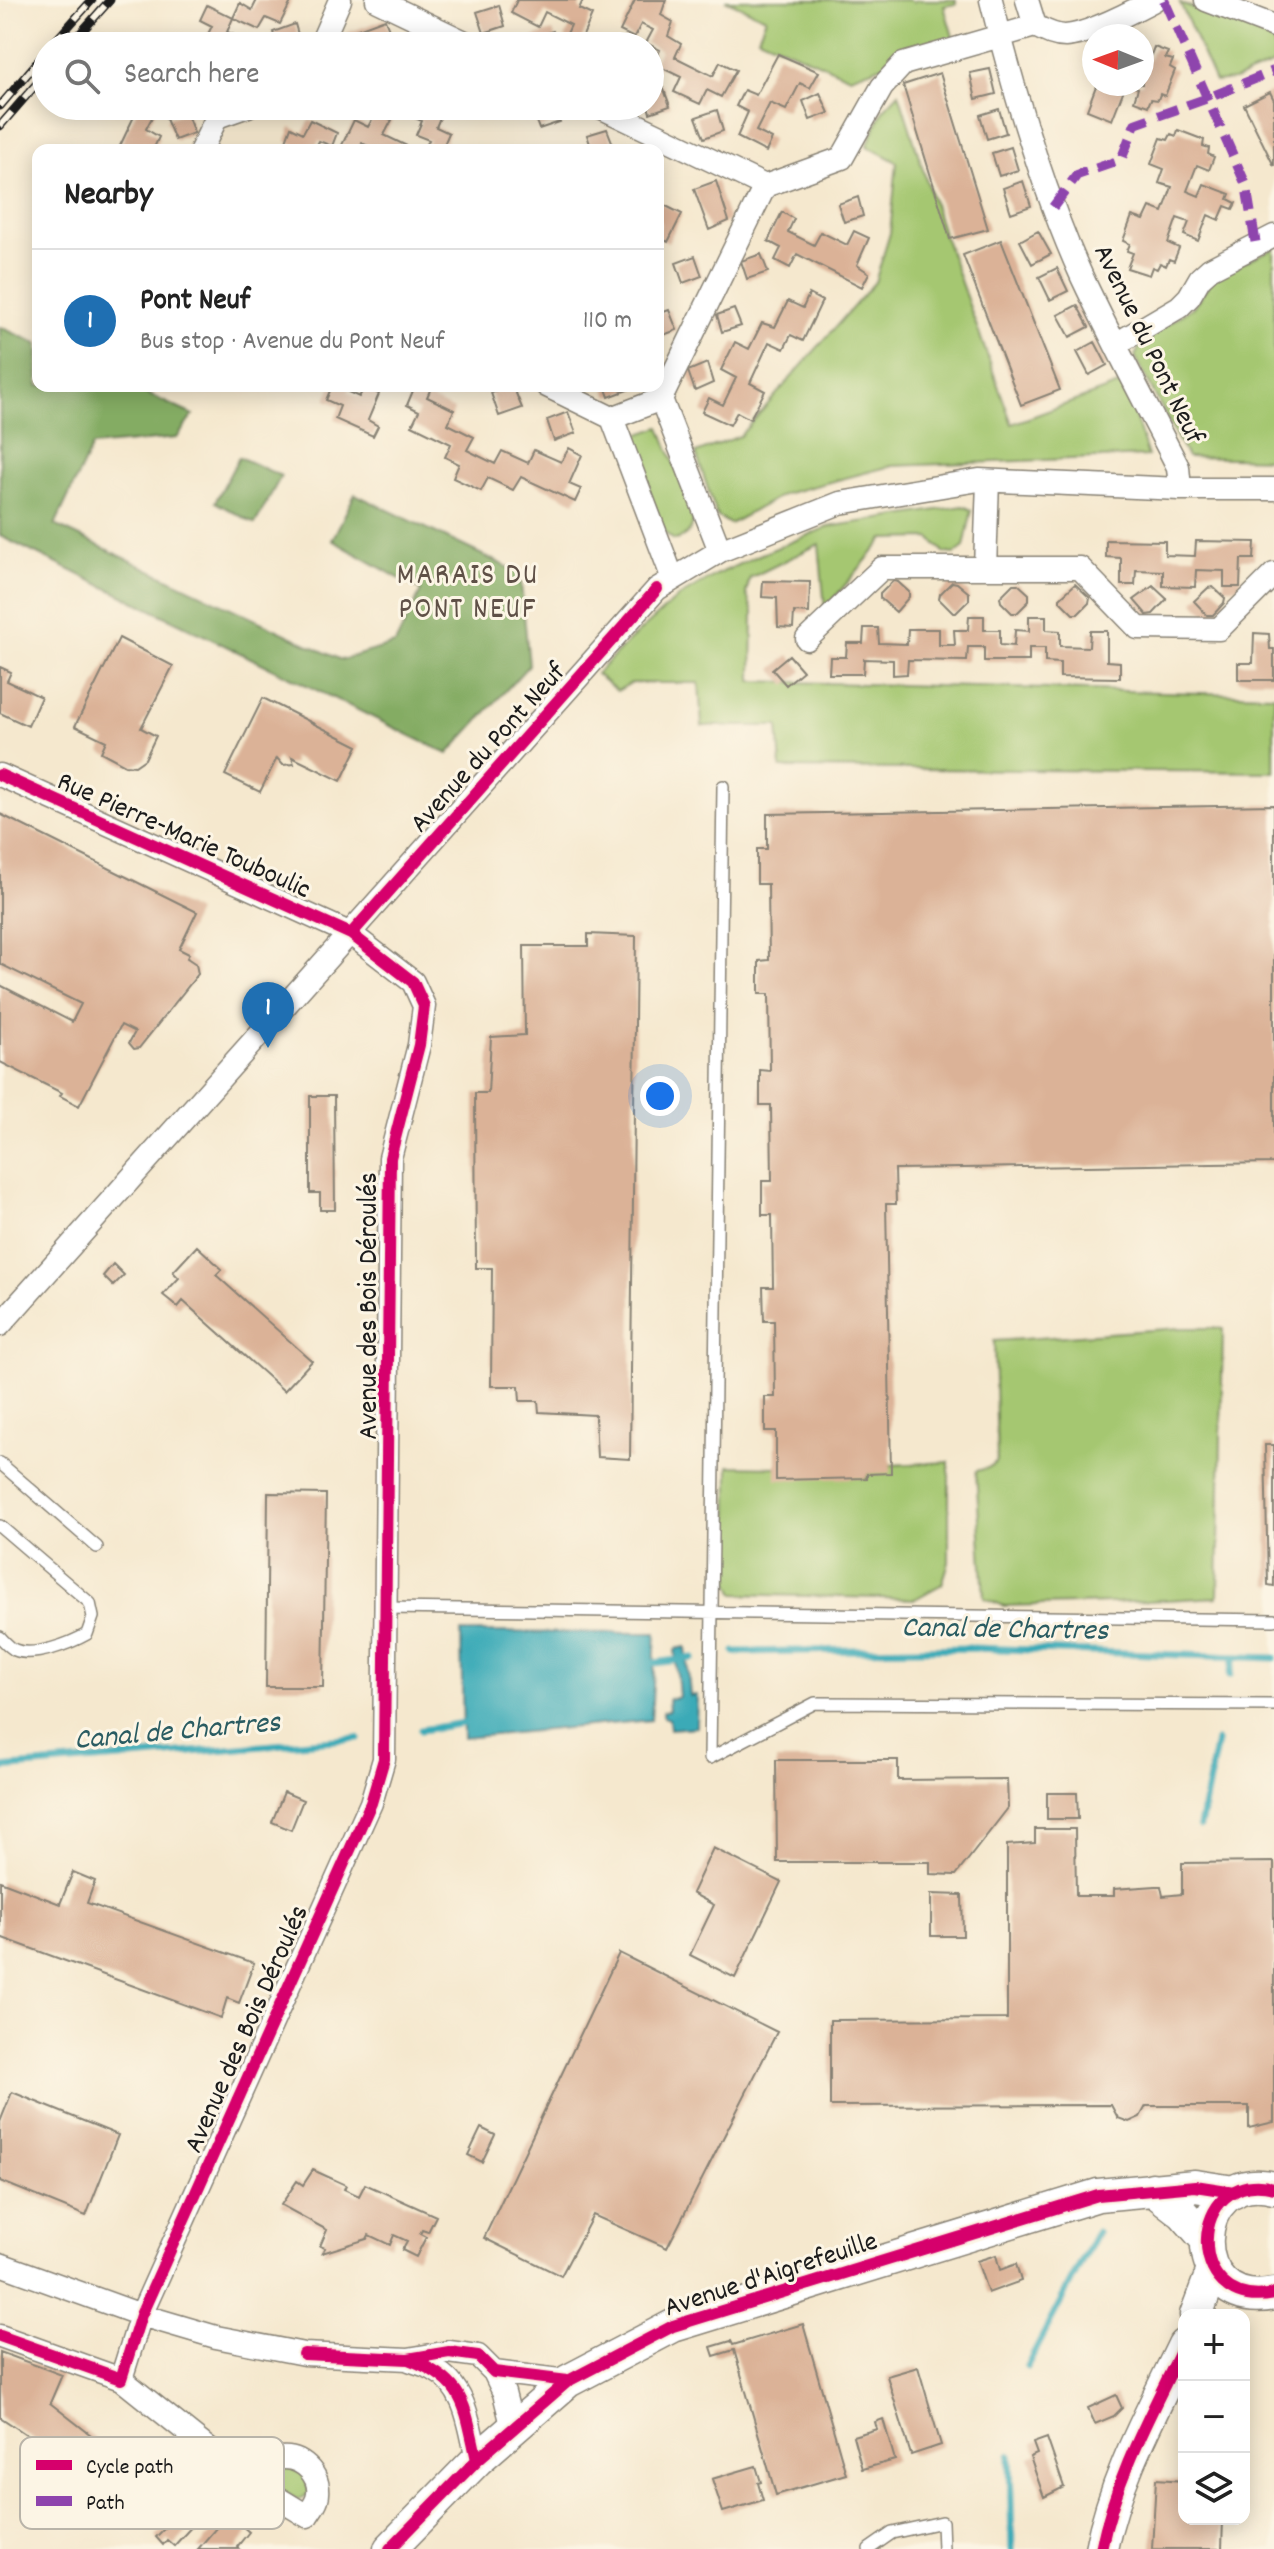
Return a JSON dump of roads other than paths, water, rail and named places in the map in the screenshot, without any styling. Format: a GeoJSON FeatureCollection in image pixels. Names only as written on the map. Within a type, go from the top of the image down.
{"type":"FeatureCollection","features":[{"type":"Feature","properties":{"kind":"main road","name":"Avenue d'Aigrefeuille"},"geometry":{"type":"LineString","coordinates":[[390,2549],[477,2460],[568,2381],[673,2326],[1098,2195],[1195,2186],[1234,2192],[1251,2186],[1274,2188]]}},
{"type":"Feature","properties":{"kind":"main road"},"geometry":{"type":"LineString","coordinates":[[1142,2190],[1183,2213],[1205,2238]]}},
{"type":"Feature","properties":{"kind":"main road"},"geometry":{"type":"LineString","coordinates":[[1234,2192],[1219,2204],[1209,2220],[1205,2238],[1207,2255],[1213,2270],[1223,2281],[1251,2301]]}},
{"type":"Feature","properties":{"kind":"main road"},"geometry":{"type":"LineString","coordinates":[[1198,2309],[1213,2270]]}},
{"type":"Feature","properties":{"kind":"main road"},"geometry":{"type":"LineString","coordinates":[[1101,2549],[1120,2482],[1178,2358]]}},
{"type":"Feature","properties":{"kind":"main road"},"geometry":{"type":"LineString","coordinates":[[1120,2482],[1182,2381]]}},
{"type":"Feature","properties":{"kind":"street"},"geometry":{"type":"LineString","coordinates":[[326,32],[340,0]]}},
{"type":"Feature","properties":{"kind":"street"},"geometry":{"type":"LineString","coordinates":[[377,0],[444,32]]}},
{"type":"Feature","properties":{"kind":"street","name":"Avenue du Pont Neuf"},"geometry":{"type":"LineString","coordinates":[[0,1325],[657,589],[720,551],[840,503],[988,481],[1180,489],[1178,467],[1082,276],[1053,207],[999,36],[991,0]]}},
{"type":"Feature","properties":{"kind":"street"},"geometry":{"type":"LineString","coordinates":[[1027,0],[1035,26]]}},
{"type":"Feature","properties":{"kind":"street"},"geometry":{"type":"LineString","coordinates":[[612,418],[661,399],[765,186],[842,158],[882,87],[903,64],[1035,26],[1051,34],[1066,36],[1085,31],[1154,0]]}},
{"type":"Feature","properties":{"kind":"street"},"geometry":{"type":"LineString","coordinates":[[1206,0],[1274,26]]}},
{"type":"Feature","properties":{"kind":"street"},"geometry":{"type":"LineString","coordinates":[[204,144],[216,120]]}},
{"type":"Feature","properties":{"kind":"street"},"geometry":{"type":"LineString","coordinates":[[627,120],[765,186]]}},
{"type":"Feature","properties":{"kind":"street"},"geometry":{"type":"LineString","coordinates":[[1116,344],[1179,307],[1210,269],[1274,236]]}},
{"type":"Feature","properties":{"kind":"street"},"geometry":{"type":"LineString","coordinates":[[559,392],[612,418],[673,579]]}},
{"type":"Feature","properties":{"kind":"street"},"geometry":{"type":"LineString","coordinates":[[661,399],[720,551]]}},
{"type":"Feature","properties":{"kind":"street"},"geometry":{"type":"LineString","coordinates":[[985,568],[988,481]]}},
{"type":"Feature","properties":{"kind":"street"},"geometry":{"type":"LineString","coordinates":[[1180,489],[1274,489]]}},
{"type":"Feature","properties":{"kind":"street"},"geometry":{"type":"LineString","coordinates":[[807,639],[882,568],[1080,568],[1138,628],[1219,629],[1274,574]]}},
{"type":"Feature","properties":{"kind":"street","name":"Rue Pierre-Marie Touboulic"},"geometry":{"type":"LineString","coordinates":[[0,775],[351,934]]}},
{"type":"Feature","properties":{"kind":"street","name":"Avenue des Bois Déroulés"},"geometry":{"type":"LineString","coordinates":[[121,2379],[141,2315],[371,1803],[384,1759],[390,1158],[419,1045],[424,1006],[413,982],[351,934]]}},
{"type":"Feature","properties":{"kind":"street"},"geometry":{"type":"LineString","coordinates":[[0,2264],[141,2315],[216,2337],[304,2354],[408,2359],[449,2352],[478,2356],[494,2372],[504,2393],[513,2429]]}},
{"type":"Feature","properties":{"kind":"street"},"geometry":{"type":"LineString","coordinates":[[0,2336],[121,2379],[194,2437]]}},
{"type":"Feature","properties":{"kind":"street"},"geometry":{"type":"LineString","coordinates":[[408,2359],[434,2369],[451,2382],[464,2405],[477,2460]]}},
{"type":"Feature","properties":{"kind":"street"},"geometry":{"type":"LineString","coordinates":[[494,2372],[568,2381]]}},
{"type":"Feature","properties":{"kind":"lane"},"geometry":{"type":"LineString","coordinates":[[723,786],[710,1758],[815,1703],[1274,1705]]}},
{"type":"Feature","properties":{"kind":"lane"},"geometry":{"type":"LineString","coordinates":[[0,1463],[97,1547]]}},
{"type":"Feature","properties":{"kind":"lane"},"geometry":{"type":"LineString","coordinates":[[0,1526],[90,1603],[93,1617],[87,1634],[56,1647],[32,1652],[15,1650],[0,1637]]}},
{"type":"Feature","properties":{"kind":"lane"},"geometry":{"type":"LineString","coordinates":[[386,1608],[1274,1620]]}},
{"type":"Feature","properties":{"kind":"lane"},"geometry":{"type":"LineString","coordinates":[[869,2549],[892,2533],[942,2522],[943,2549]]}},
{"type":"Feature","properties":{"kind":"water"},"geometry":{"type":"Polygon","coordinates":[[[461,1632],[656,1633],[651,1720],[463,1738],[461,1632]]]}},
{"type":"Feature","properties":{"kind":"water"},"geometry":{"type":"Polygon","coordinates":[[[686,1647],[690,1696],[697,1695],[696,1727],[670,1729],[669,1719],[663,1717],[663,1712],[669,1710],[668,1699],[679,1697],[675,1649],[686,1647]]]}},
{"type":"Feature","properties":{"kind":"waterway","name":"Canal de Chartres"},"geometry":{"type":"LineString","coordinates":[[735,1652],[971,1648],[1274,1658]]}},
{"type":"Feature","properties":{"kind":"waterway","name":"Canal de Chartres"},"geometry":{"type":"LineString","coordinates":[[647,1664],[693,1658]]}},
{"type":"Feature","properties":{"kind":"waterway"},"geometry":{"type":"LineString","coordinates":[[1230,1675],[1234,1658]]}},
{"type":"Feature","properties":{"kind":"waterway","name":"Canal de Chartres"},"geometry":{"type":"LineString","coordinates":[[421,1730],[470,1722]]}},
{"type":"Feature","properties":{"kind":"waterway","name":"Canal de Chartres"},"geometry":{"type":"LineString","coordinates":[[0,1768],[358,1738]]}},
{"type":"Feature","properties":{"kind":"waterway"},"geometry":{"type":"LineString","coordinates":[[1200,1826],[1217,1742]]}},
{"type":"Feature","properties":{"kind":"waterway"},"geometry":{"type":"LineString","coordinates":[[1027,2366],[1097,2232]]}},
{"type":"Feature","properties":{"kind":"waterway"},"geometry":{"type":"LineString","coordinates":[[1010,2455],[1012,2549]]}},
{"type":"Feature","properties":{"kind":"railway"},"geometry":{"type":"LineString","coordinates":[[63,32],[92,0]]}},
{"type":"Feature","properties":{"kind":"railway"},"geometry":{"type":"LineString","coordinates":[[81,32],[110,0]]}},
{"type":"Feature","properties":{"kind":"railway"},"geometry":{"type":"LineString","coordinates":[[0,106],[32,68]]}},
{"type":"Feature","properties":{"kind":"railway"},"geometry":{"type":"LineString","coordinates":[[0,126],[32,89]]}},
{"type":"Feature","properties":{"kind":"place","name":"Pont Neuf"},"geometry":{"type":"Point","coordinates":[268,1048]}},
{"type":"Feature","properties":{"kind":"district","name":"MARAIS DU PONT NEUF"},"geometry":{"type":"Point","coordinates":[468,590]}}]}
